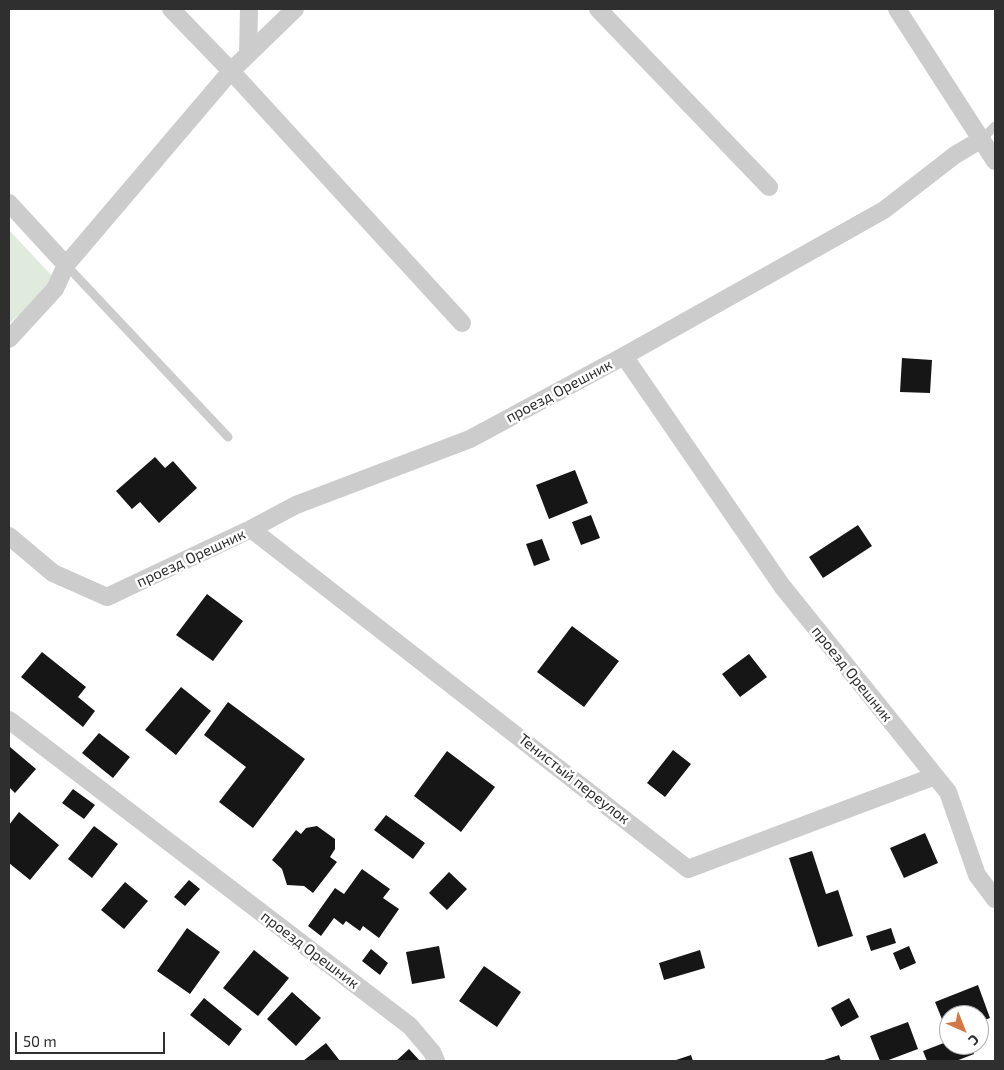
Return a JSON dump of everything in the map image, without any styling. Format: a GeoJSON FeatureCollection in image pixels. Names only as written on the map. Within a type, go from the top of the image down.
{"type":"FeatureCollection","features":[{"type":"Feature","properties":{"kind":"street"},"geometry":{"type":"LineString","coordinates":[[171,9],[231,71],[462,323]]}},
{"type":"Feature","properties":{"kind":"street"},"geometry":{"type":"LineString","coordinates":[[248,54],[249,9]]}},
{"type":"Feature","properties":{"kind":"street"},"geometry":{"type":"LineString","coordinates":[[9,339],[54,290],[66,265],[231,71],[295,9]]}},
{"type":"Feature","properties":{"kind":"street"},"geometry":{"type":"LineString","coordinates":[[598,9],[769,187]]}},
{"type":"Feature","properties":{"kind":"street"},"geometry":{"type":"LineString","coordinates":[[897,9],[995,161]]}},
{"type":"Feature","properties":{"kind":"street"},"geometry":{"type":"LineString","coordinates":[[624,356],[884,210],[955,155],[982,139]]}},
{"type":"Feature","properties":{"kind":"street"},"geometry":{"type":"LineString","coordinates":[[9,203],[66,265]]}},
{"type":"Feature","properties":{"kind":"street","name":"проезд Орешник"},"geometry":{"type":"LineString","coordinates":[[9,536],[53,573],[106,597],[250,529],[296,505],[470,439],[624,356],[782,586],[948,792],[977,875],[995,898]]}},
{"type":"Feature","properties":{"kind":"street","name":"Тенистый переулок"},"geometry":{"type":"LineString","coordinates":[[250,529],[688,869],[935,776]]}},
{"type":"Feature","properties":{"kind":"street","name":"проезд Орешник"},"geometry":{"type":"LineString","coordinates":[[9,720],[410,1026],[432,1052],[436,1061]]}},
{"type":"Feature","properties":{"kind":"lane"},"geometry":{"type":"LineString","coordinates":[[982,139],[995,126]]}},
{"type":"Feature","properties":{"kind":"lane"},"geometry":{"type":"LineString","coordinates":[[66,265],[228,436]]}},
{"type":"Feature","properties":{"kind":"shaded area"},"geometry":{"type":"Polygon","coordinates":[[[9,230],[56,280],[9,324],[9,230]]]}},
{"type":"Feature","properties":{"kind":"building"},"geometry":{"type":"Polygon","coordinates":[[[902,358],[932,360],[930,393],[900,392],[902,358]]]}},
{"type":"Feature","properties":{"kind":"building"},"geometry":{"type":"Polygon","coordinates":[[[155,457],[165,468],[173,461],[197,488],[159,523],[140,502],[132,509],[116,491],[155,457]]]}},
{"type":"Feature","properties":{"kind":"building"},"geometry":{"type":"Polygon","coordinates":[[[575,470],[588,503],[549,519],[536,485],[575,470]]]}},
{"type":"Feature","properties":{"kind":"building"},"geometry":{"type":"Polygon","coordinates":[[[591,515],[600,538],[581,545],[572,522],[591,515]]]}},
{"type":"Feature","properties":{"kind":"building"},"geometry":{"type":"Polygon","coordinates":[[[858,525],[872,546],[823,578],[809,557],[858,525]]]}},
{"type":"Feature","properties":{"kind":"building"},"geometry":{"type":"Polygon","coordinates":[[[542,539],[550,560],[534,566],[526,544],[542,539]]]}},
{"type":"Feature","properties":{"kind":"building"},"geometry":{"type":"Polygon","coordinates":[[[207,594],[243,621],[213,661],[176,635],[207,594]]]}},
{"type":"Feature","properties":{"kind":"building"},"geometry":{"type":"Polygon","coordinates":[[[572,626],[619,661],[584,707],[537,672],[572,626]]]}},
{"type":"Feature","properties":{"kind":"building"},"geometry":{"type":"Polygon","coordinates":[[[42,652],[86,687],[78,697],[95,711],[83,727],[21,677],[42,652]]]}},
{"type":"Feature","properties":{"kind":"building"},"geometry":{"type":"Polygon","coordinates":[[[749,654],[767,677],[740,697],[722,674],[749,654]]]}},
{"type":"Feature","properties":{"kind":"building"},"geometry":{"type":"Polygon","coordinates":[[[181,687],[211,711],[176,755],[145,730],[181,687]]]}},
{"type":"Feature","properties":{"kind":"building"},"geometry":{"type":"Polygon","coordinates":[[[228,702],[305,759],[253,828],[219,802],[246,767],[204,735],[228,702]]]}},
{"type":"Feature","properties":{"kind":"building"},"geometry":{"type":"Polygon","coordinates":[[[99,733],[130,757],[113,778],[82,753],[99,733]]]}},
{"type":"Feature","properties":{"kind":"building"},"geometry":{"type":"Polygon","coordinates":[[[10,747],[36,769],[15,793],[9,787],[10,747]]]}},
{"type":"Feature","properties":{"kind":"building"},"geometry":{"type":"Polygon","coordinates":[[[673,750],[691,764],[665,797],[647,783],[673,750]]]}},
{"type":"Feature","properties":{"kind":"building"},"geometry":{"type":"Polygon","coordinates":[[[447,751],[495,787],[461,832],[414,796],[447,751]]]}},
{"type":"Feature","properties":{"kind":"building"},"geometry":{"type":"Polygon","coordinates":[[[73,789],[95,805],[84,819],[62,803],[73,789]]]}},
{"type":"Feature","properties":{"kind":"building"},"geometry":{"type":"Polygon","coordinates":[[[19,812],[59,845],[30,880],[9,863],[9,825],[19,812]]]}},
{"type":"Feature","properties":{"kind":"building"},"geometry":{"type":"Polygon","coordinates":[[[386,815],[425,843],[413,859],[374,830],[386,815]]]}},
{"type":"Feature","properties":{"kind":"building"},"geometry":{"type":"Polygon","coordinates":[[[94,826],[118,844],[92,878],[68,859],[94,826]]]}},
{"type":"Feature","properties":{"kind":"building"},"geometry":{"type":"Polygon","coordinates":[[[317,826],[335,839],[335,849],[330,857],[337,862],[313,893],[304,886],[287,885],[282,869],[272,860],[296,830],[301,834],[306,828],[317,826]]]}},
{"type":"Feature","properties":{"kind":"building"},"geometry":{"type":"Polygon","coordinates":[[[925,833],[938,863],[904,878],[890,848],[925,833]]]}},
{"type":"Feature","properties":{"kind":"building"},"geometry":{"type":"Polygon","coordinates":[[[812,851],[826,894],[838,890],[853,936],[818,947],[789,858],[812,851]]]}},
{"type":"Feature","properties":{"kind":"building"},"geometry":{"type":"Polygon","coordinates":[[[362,869],[390,889],[383,898],[399,909],[379,938],[363,926],[360,931],[346,921],[343,925],[334,918],[321,936],[308,926],[335,888],[344,894],[362,869]]]}},
{"type":"Feature","properties":{"kind":"building"},"geometry":{"type":"Polygon","coordinates":[[[449,872],[467,889],[447,910],[429,893],[449,872]]]}},
{"type":"Feature","properties":{"kind":"building"},"geometry":{"type":"Polygon","coordinates":[[[189,880],[200,889],[185,906],[174,897],[189,880]]]}},
{"type":"Feature","properties":{"kind":"building"},"geometry":{"type":"Polygon","coordinates":[[[125,882],[148,901],[124,929],[101,910],[125,882]]]}},
{"type":"Feature","properties":{"kind":"building"},"geometry":{"type":"Polygon","coordinates":[[[187,928],[220,952],[190,994],[157,971],[187,928]]]}},
{"type":"Feature","properties":{"kind":"building"},"geometry":{"type":"Polygon","coordinates":[[[891,928],[896,943],[871,951],[866,936],[891,928]]]}},
{"type":"Feature","properties":{"kind":"building"},"geometry":{"type":"Polygon","coordinates":[[[439,946],[445,978],[412,984],[406,952],[439,946]]]}},
{"type":"Feature","properties":{"kind":"building"},"geometry":{"type":"Polygon","coordinates":[[[909,946],[916,963],[900,970],[893,953],[909,946]]]}},
{"type":"Feature","properties":{"kind":"building"},"geometry":{"type":"Polygon","coordinates":[[[371,949],[388,963],[380,975],[362,961],[371,949]]]}},
{"type":"Feature","properties":{"kind":"building"},"geometry":{"type":"Polygon","coordinates":[[[254,950],[289,978],[258,1016],[223,988],[254,950]]]}},
{"type":"Feature","properties":{"kind":"building"},"geometry":{"type":"Polygon","coordinates":[[[700,950],[705,968],[664,980],[659,963],[700,950]]]}},
{"type":"Feature","properties":{"kind":"building"},"geometry":{"type":"Polygon","coordinates":[[[484,966],[521,992],[497,1027],[459,1001],[484,966]]]}},
{"type":"Feature","properties":{"kind":"building"},"geometry":{"type":"Polygon","coordinates":[[[978,985],[985,1005],[939,1005],[939,1012],[935,1002],[978,985]]]}},
{"type":"Feature","properties":{"kind":"building"},"geometry":{"type":"Polygon","coordinates":[[[292,992],[321,1018],[296,1046],[267,1019],[292,992]]]}},
{"type":"Feature","properties":{"kind":"building"},"geometry":{"type":"Polygon","coordinates":[[[204,998],[242,1029],[229,1046],[190,1015],[204,998]]]}},
{"type":"Feature","properties":{"kind":"building"},"geometry":{"type":"Polygon","coordinates":[[[849,998],[859,1017],[841,1027],[831,1008],[849,998]]]}},
{"type":"Feature","properties":{"kind":"building"},"geometry":{"type":"Polygon","coordinates":[[[908,1022],[918,1049],[886,1061],[880,1061],[870,1036],[908,1022]]]}},
{"type":"Feature","properties":{"kind":"building"},"geometry":{"type":"Polygon","coordinates":[[[326,1043],[340,1061],[303,1061],[326,1043]]]}},
{"type":"Feature","properties":{"kind":"building"},"geometry":{"type":"Polygon","coordinates":[[[939,1045],[939,1055],[971,1055],[956,1061],[927,1061],[923,1051],[939,1045]]]}},
{"type":"Feature","properties":{"kind":"building"},"geometry":{"type":"Polygon","coordinates":[[[409,1049],[420,1061],[396,1061],[409,1049]]]}},
{"type":"Feature","properties":{"kind":"building"},"geometry":{"type":"Polygon","coordinates":[[[691,1055],[693,1061],[673,1061],[691,1055]]]}},
{"type":"Feature","properties":{"kind":"building"},"geometry":{"type":"Polygon","coordinates":[[[839,1055],[841,1061],[821,1061],[839,1055]]]}}]}
